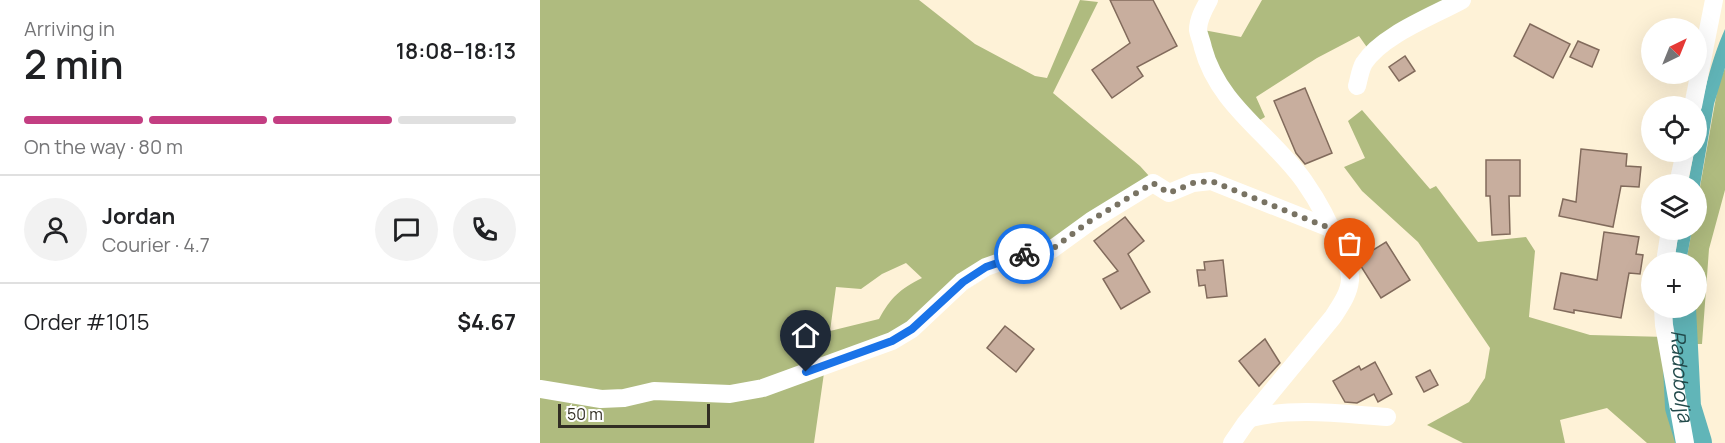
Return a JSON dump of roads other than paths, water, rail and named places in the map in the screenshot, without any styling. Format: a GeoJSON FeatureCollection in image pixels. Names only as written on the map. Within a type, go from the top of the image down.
{"type":"FeatureCollection","features":[{"type":"Feature","properties":{"kind":"street"},"geometry":{"type":"LineString","coordinates":[[1209,0],[1202,13],[1198,29],[1215,80],[1231,102],[1281,153],[1305,182],[1332,229],[1348,268],[1350,280],[1345,298],[1333,318],[1232,443]]}},
{"type":"Feature","properties":{"kind":"street"},"geometry":{"type":"LineString","coordinates":[[1357,86],[1362,66],[1371,53],[1398,34],[1462,0]]}},
{"type":"Feature","properties":{"kind":"street"},"geometry":{"type":"LineString","coordinates":[[1695,96],[1714,0]]}},
{"type":"Feature","properties":{"kind":"street"},"geometry":{"type":"LineString","coordinates":[[540,389],[601,399],[624,398],[654,391],[730,394],[764,388],[892,341],[912,329],[963,282],[986,267],[1025,253],[1051,250],[1090,221],[1153,183],[1169,193],[1193,183],[1211,181],[1332,229]]}},
{"type":"Feature","properties":{"kind":"street"},"geometry":{"type":"LineString","coordinates":[[1664,318],[1685,443]]}},
{"type":"Feature","properties":{"kind":"street"},"geometry":{"type":"LineString","coordinates":[[1251,418],[1269,413],[1305,412],[1387,417]]}},
{"type":"Feature","properties":{"kind":"water"},"geometry":{"type":"Polygon","coordinates":[[[1725,29],[1725,68],[1714,104],[1707,145],[1707,96],[1704,96],[1714,57],[1725,29]]]}},
{"type":"Feature","properties":{"kind":"water"},"geometry":{"type":"Polygon","coordinates":[[[1692,162],[1704,162],[1702,174],[1690,174],[1692,162]]]}},
{"type":"Feature","properties":{"kind":"water"},"geometry":{"type":"Polygon","coordinates":[[[1677,240],[1690,240],[1688,252],[1676,252],[1677,240]]]}},
{"type":"Feature","properties":{"kind":"waterway","name":"Radobolja"},"geometry":{"type":"LineString","coordinates":[[1679,318],[1683,407],[1694,443]]}}]}
